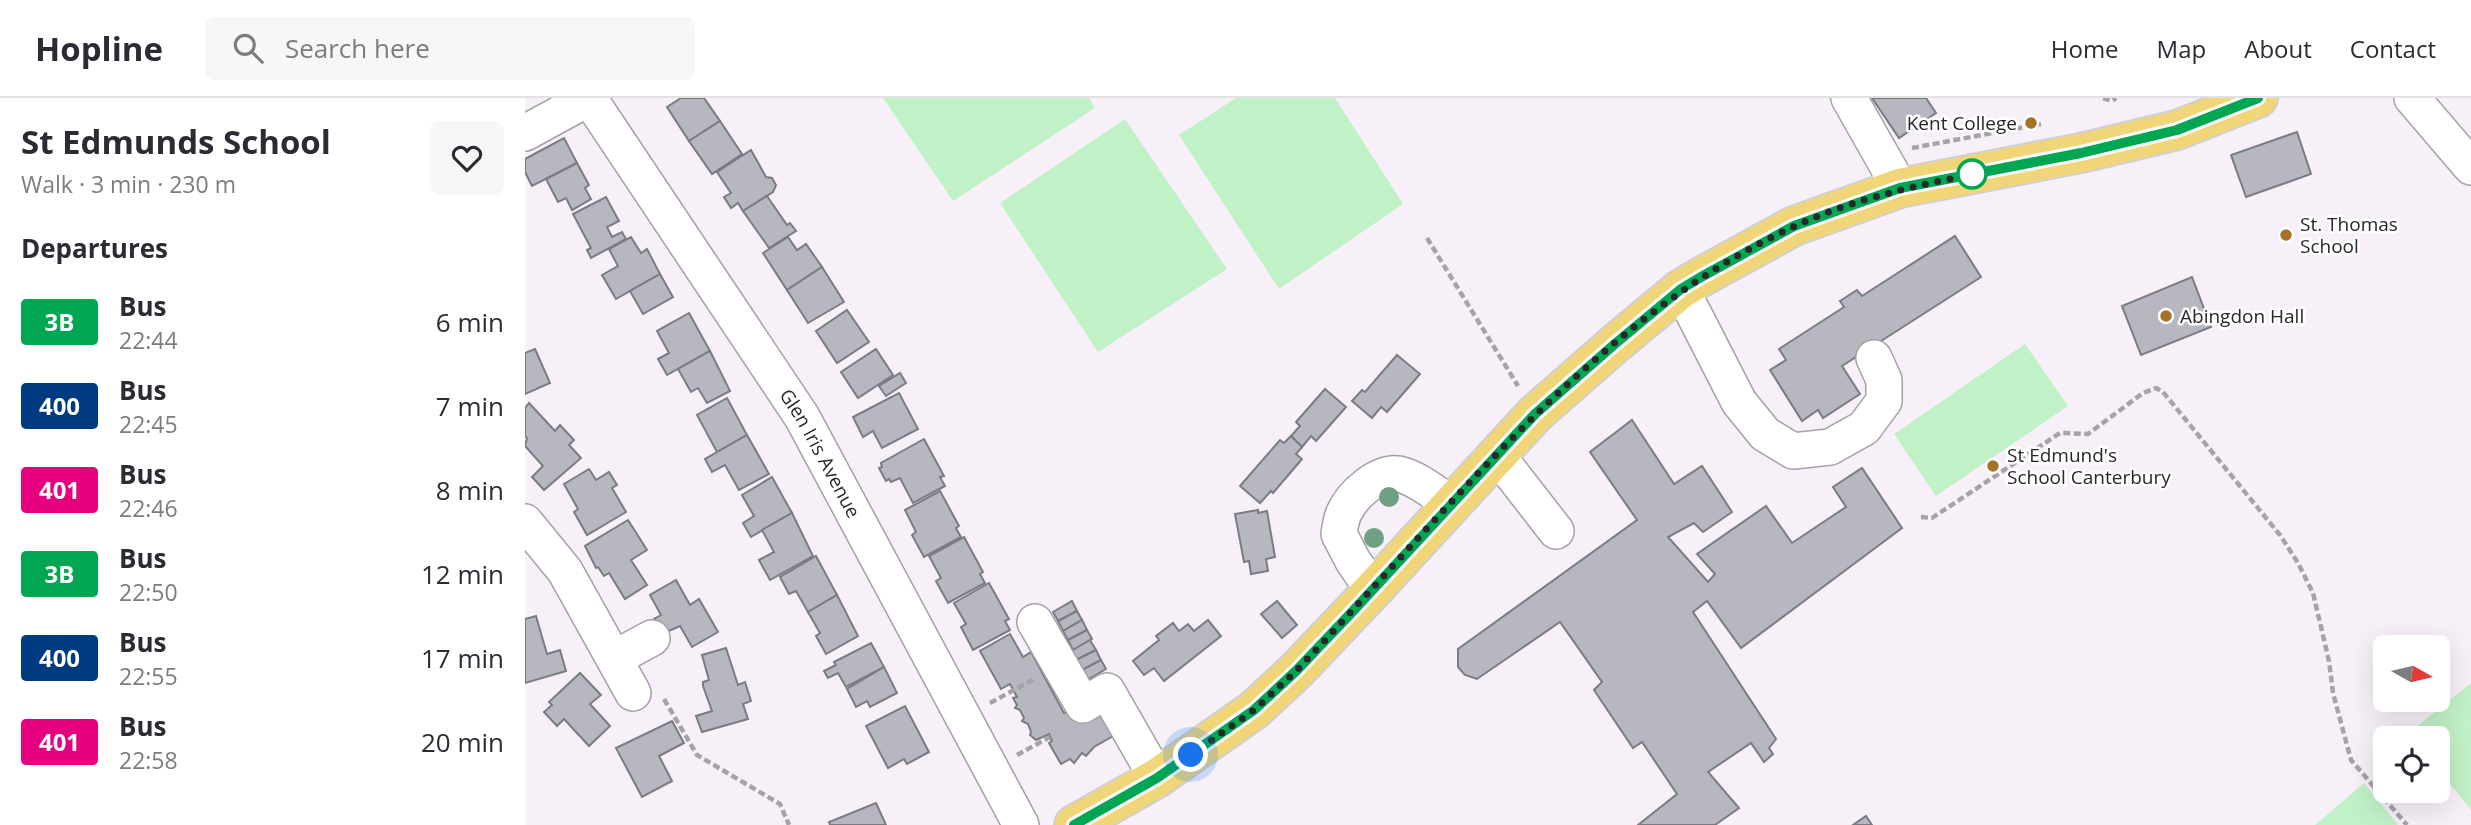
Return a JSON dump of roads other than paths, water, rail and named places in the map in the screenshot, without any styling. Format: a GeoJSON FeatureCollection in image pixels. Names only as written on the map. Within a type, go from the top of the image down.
{"type":"FeatureCollection","features":[{"type":"Feature","properties":{"kind":"main road"},"geometry":{"type":"LineString","coordinates":[[1074,825],[1157,778],[1254,710],[1296,671],[1373,590],[1535,414],[1681,289],[1794,226],[1900,188],[2081,153],[2177,130],[2258,98]]}},
{"type":"Feature","properties":{"kind":"street"},"geometry":{"type":"LineString","coordinates":[[525,133],[589,98]]}},
{"type":"Feature","properties":{"kind":"street","name":"Glen Iris Avenue"},"geometry":{"type":"LineString","coordinates":[[589,98],[802,417],[1021,825]]}},
{"type":"Feature","properties":{"kind":"street"},"geometry":{"type":"LineString","coordinates":[[1849,98],[1900,188]]}},
{"type":"Feature","properties":{"kind":"street"},"geometry":{"type":"LineString","coordinates":[[2412,98],[2471,167]]}},
{"type":"Feature","properties":{"kind":"street"},"geometry":{"type":"LineString","coordinates":[[1681,289],[1739,402],[1765,434],[1793,451],[1830,447],[1864,428],[1884,401],[1884,380],[1874,359]]}},
{"type":"Feature","properties":{"kind":"street"},"geometry":{"type":"LineString","coordinates":[[1497,455],[1556,531]]}},
{"type":"Feature","properties":{"kind":"street"},"geometry":{"type":"LineString","coordinates":[[1373,590],[1339,534],[1344,513],[1360,493],[1375,478],[1398,474],[1421,484],[1451,504]]}},
{"type":"Feature","properties":{"kind":"street"},"geometry":{"type":"LineString","coordinates":[[525,522],[565,571],[633,693]]}},
{"type":"Feature","properties":{"kind":"street"},"geometry":{"type":"LineString","coordinates":[[1035,622],[1083,705],[1107,691],[1157,778]]}},
{"type":"Feature","properties":{"kind":"street"},"geometry":{"type":"LineString","coordinates":[[615,658],[652,638]]}},
{"type":"Feature","properties":{"kind":"place","name":"Kent College"},"geometry":{"type":"Point","coordinates":[2031,123]}},
{"type":"Feature","properties":{"kind":"place","name":"St. Thomas School"},"geometry":{"type":"Point","coordinates":[2286,235]}},
{"type":"Feature","properties":{"kind":"place","name":"Abingdon Hall"},"geometry":{"type":"Point","coordinates":[2166,316]}},
{"type":"Feature","properties":{"kind":"place","name":"St Edmund's School Canterbury"},"geometry":{"type":"Point","coordinates":[1993,466]}}]}
